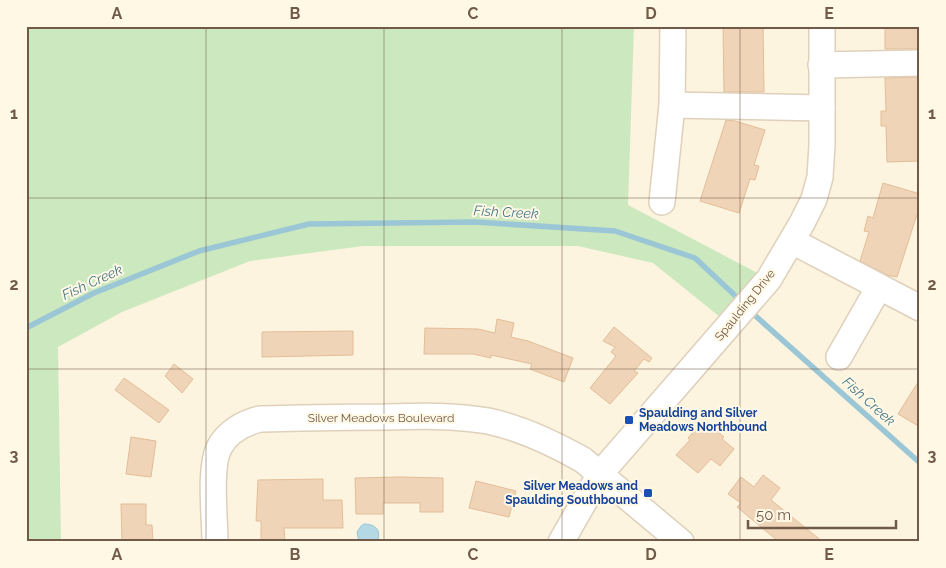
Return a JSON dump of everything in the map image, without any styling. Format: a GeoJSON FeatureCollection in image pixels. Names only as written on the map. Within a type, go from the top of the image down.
{"type":"FeatureCollection","features":[{"type":"Feature","properties":{"kind":"street"},"geometry":{"type":"LineString","coordinates":[[662,202],[672,105],[673,26]]}},
{"type":"Feature","properties":{"kind":"street","name":"Spaulding Drive"},"geometry":{"type":"LineString","coordinates":[[561,542],[600,474],[769,279],[802,223],[814,199],[820,177],[822,145],[822,26]]}},
{"type":"Feature","properties":{"kind":"street"},"geometry":{"type":"LineString","coordinates":[[822,65],[920,62]]}},
{"type":"Feature","properties":{"kind":"street"},"geometry":{"type":"LineString","coordinates":[[672,105],[822,108]]}},
{"type":"Feature","properties":{"kind":"street"},"geometry":{"type":"LineString","coordinates":[[792,241],[920,308]]}},
{"type":"Feature","properties":{"kind":"street"},"geometry":{"type":"LineString","coordinates":[[839,358],[879,287]]}},
{"type":"Feature","properties":{"kind":"street","name":"Silver Meadows Boulevard"},"geometry":{"type":"LineString","coordinates":[[215,542],[214,495],[216,456],[220,446],[228,436],[248,422],[260,419],[426,416],[489,421],[538,437],[582,460],[681,542]]}},
{"type":"Feature","properties":{"kind":"green space"},"geometry":{"type":"Polygon","coordinates":[[[26,26],[634,26],[628,205],[769,279],[730,325],[653,263],[578,246],[363,246],[250,261],[122,312],[58,347],[61,542],[26,542],[26,26]]]}},
{"type":"Feature","properties":{"kind":"water"},"geometry":{"type":"Polygon","coordinates":[[[364,524],[372,525],[377,529],[379,535],[377,542],[359,542],[357,532],[364,524]]]}},
{"type":"Feature","properties":{"kind":"building"},"geometry":{"type":"Polygon","coordinates":[[[723,26],[763,26],[764,92],[724,92],[723,26]]]}},
{"type":"Feature","properties":{"kind":"building"},"geometry":{"type":"Polygon","coordinates":[[[885,26],[920,26],[920,49],[885,49],[885,26]]]}},
{"type":"Feature","properties":{"kind":"building"},"geometry":{"type":"Polygon","coordinates":[[[920,77],[920,161],[887,162],[886,126],[881,126],[881,111],[886,111],[885,78],[920,77]]]}},
{"type":"Feature","properties":{"kind":"building"},"geometry":{"type":"Polygon","coordinates":[[[726,120],[765,130],[754,165],[759,166],[755,180],[750,179],[739,213],[700,201],[726,120]]]}},
{"type":"Feature","properties":{"kind":"building"},"geometry":{"type":"Polygon","coordinates":[[[883,183],[920,194],[920,205],[897,277],[887,275],[860,261],[869,232],[864,231],[868,216],[873,218],[883,183]]]}},
{"type":"Feature","properties":{"kind":"building"},"geometry":{"type":"Polygon","coordinates":[[[497,319],[514,323],[511,337],[528,341],[573,358],[564,382],[530,369],[532,364],[491,355],[491,358],[473,354],[424,354],[425,328],[478,329],[495,333],[497,319]]]}},
{"type":"Feature","properties":{"kind":"building"},"geometry":{"type":"Polygon","coordinates":[[[614,327],[652,358],[649,362],[644,359],[634,371],[638,373],[610,404],[590,388],[616,356],[611,352],[615,347],[603,341],[614,327]]]}},
{"type":"Feature","properties":{"kind":"building"},"geometry":{"type":"Polygon","coordinates":[[[353,331],[353,355],[262,357],[262,332],[353,331]]]}},
{"type":"Feature","properties":{"kind":"building"},"geometry":{"type":"Polygon","coordinates":[[[174,364],[193,379],[182,393],[165,376],[174,364]]]}},
{"type":"Feature","properties":{"kind":"building"},"geometry":{"type":"Polygon","coordinates":[[[124,378],[169,410],[159,423],[115,390],[124,378]]]}},
{"type":"Feature","properties":{"kind":"building"},"geometry":{"type":"Polygon","coordinates":[[[920,379],[920,427],[898,414],[920,379]]]}},
{"type":"Feature","properties":{"kind":"building"},"geometry":{"type":"Polygon","coordinates":[[[704,420],[724,437],[722,439],[734,449],[720,466],[711,459],[698,473],[676,455],[690,440],[688,438],[704,420]]]}},
{"type":"Feature","properties":{"kind":"building"},"geometry":{"type":"Polygon","coordinates":[[[131,437],[156,441],[151,477],[126,474],[131,437]]]}},
{"type":"Feature","properties":{"kind":"building"},"geometry":{"type":"Polygon","coordinates":[[[763,475],[780,488],[771,500],[823,542],[779,542],[737,507],[741,503],[728,494],[741,477],[754,487],[763,475]]]}},
{"type":"Feature","properties":{"kind":"building"},"geometry":{"type":"Polygon","coordinates":[[[355,478],[443,478],[443,512],[420,512],[420,503],[383,503],[383,514],[356,514],[355,478]]]}},
{"type":"Feature","properties":{"kind":"building"},"geometry":{"type":"Polygon","coordinates":[[[323,479],[323,500],[342,500],[343,528],[284,528],[285,542],[261,542],[261,521],[256,521],[258,480],[323,479]]]}},
{"type":"Feature","properties":{"kind":"building"},"geometry":{"type":"Polygon","coordinates":[[[476,481],[516,491],[509,517],[469,508],[476,481]]]}},
{"type":"Feature","properties":{"kind":"building"},"geometry":{"type":"Polygon","coordinates":[[[121,504],[146,504],[146,525],[152,525],[153,542],[122,542],[121,504]]]}},
{"type":"Feature","properties":{"kind":"waterway","name":"Fish Creek"},"geometry":{"type":"LineString","coordinates":[[26,328],[94,293],[199,251],[309,224],[475,222],[615,231],[695,258],[742,302]]}},
{"type":"Feature","properties":{"kind":"waterway","name":"Fish Creek"},"geometry":{"type":"LineString","coordinates":[[750,311],[920,463]]}},
{"type":"Feature","properties":{"kind":"place","name":"Spaulding and Silver Meadows Northbound"},"geometry":{"type":"Point","coordinates":[629,420]}},
{"type":"Feature","properties":{"kind":"place","name":"Silver Meadows and Spaulding Southbound"},"geometry":{"type":"Point","coordinates":[648,493]}}]}
